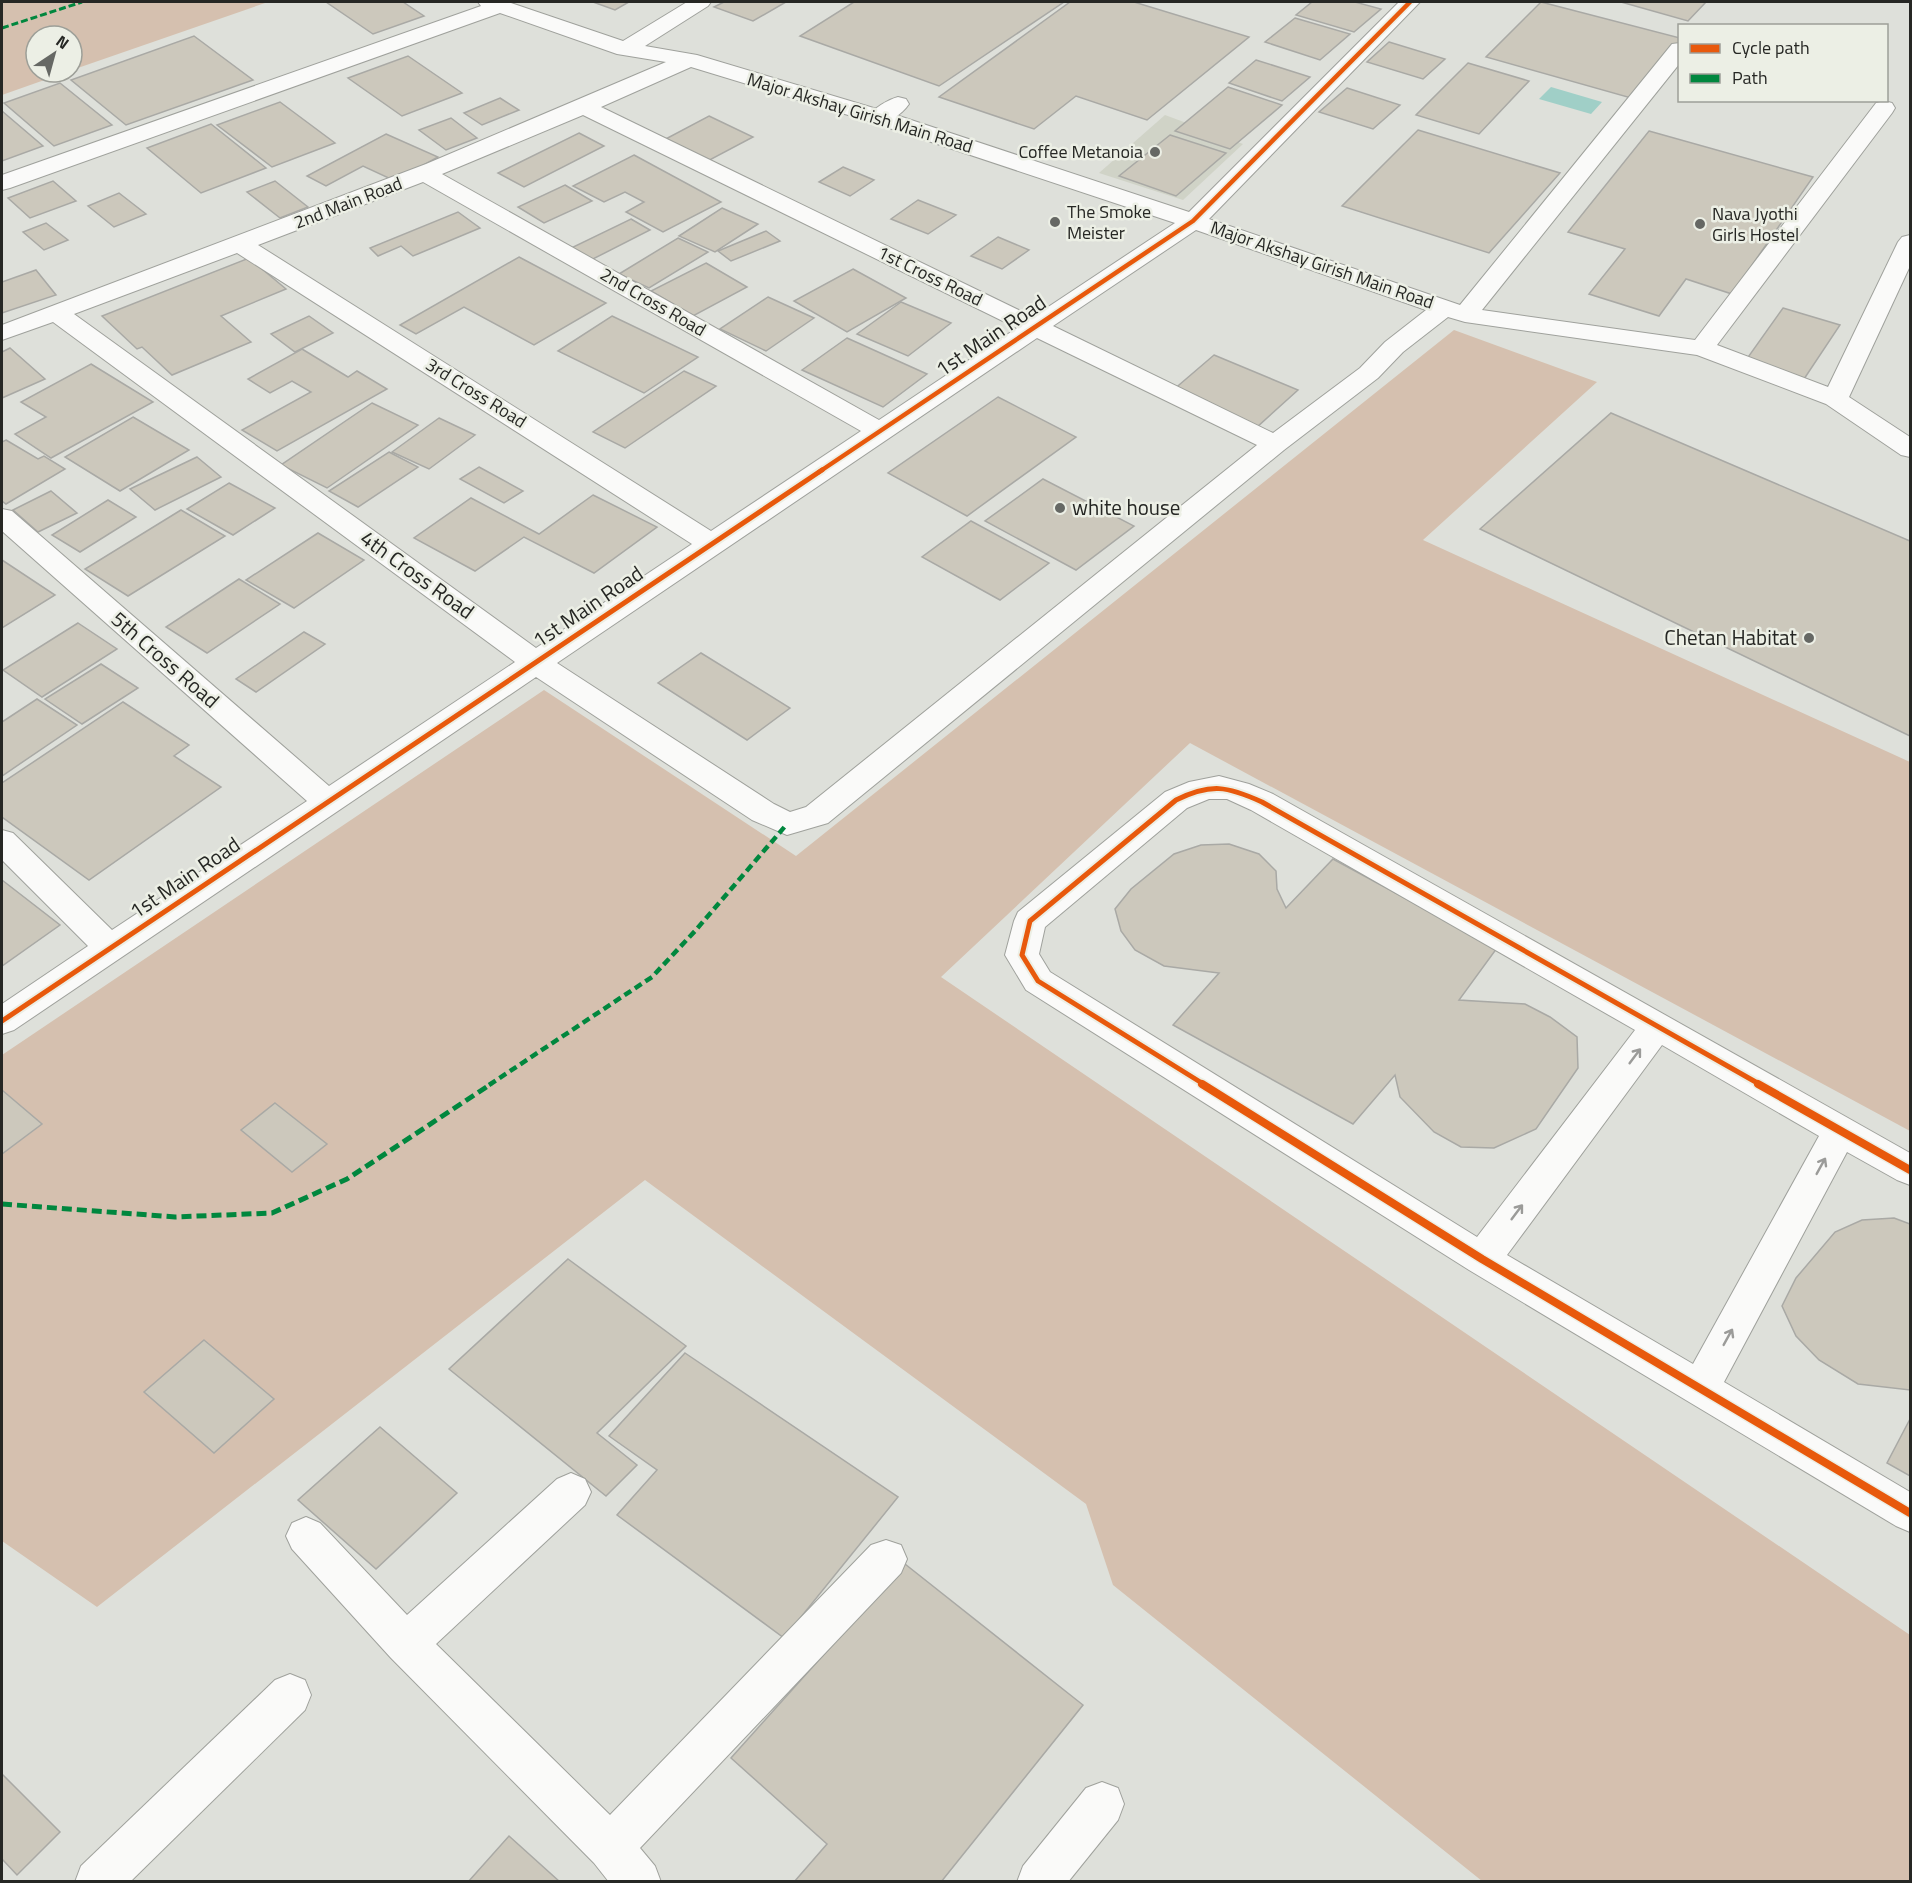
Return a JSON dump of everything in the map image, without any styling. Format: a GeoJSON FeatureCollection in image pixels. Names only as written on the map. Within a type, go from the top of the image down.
{"type":"FeatureCollection","features":[{"type":"Feature","properties":{"kind":"street"},"geometry":{"type":"LineString","coordinates":[[625,49],[701,2]]}},
{"type":"Feature","properties":{"kind":"street","name":"1st Main Road"},"geometry":{"type":"LineString","coordinates":[[2,1021],[1193,221],[1410,2]]}},
{"type":"Feature","properties":{"kind":"street"},"geometry":{"type":"LineString","coordinates":[[2,183],[495,4]]}},
{"type":"Feature","properties":{"kind":"street","name":"Major Akshay Girish Main Road"},"geometry":{"type":"LineString","coordinates":[[495,4],[625,49],[689,60],[888,110],[1193,221],[1455,311],[1702,348],[1835,399],[1911,449]]}},
{"type":"Feature","properties":{"kind":"street"},"geometry":{"type":"LineString","coordinates":[[1275,444],[1369,373],[1394,347],[1455,311],[1678,51]]}},
{"type":"Feature","properties":{"kind":"street","name":"2nd Main Road"},"geometry":{"type":"LineString","coordinates":[[2,333],[426,174],[585,108],[689,60]]}},
{"type":"Feature","properties":{"kind":"street","name":"1st Cross Road"},"geometry":{"type":"LineString","coordinates":[[585,108],[1275,444]]}},
{"type":"Feature","properties":{"kind":"street"},"geometry":{"type":"LineString","coordinates":[[1702,348],[1884,108]]}},
{"type":"Feature","properties":{"kind":"street","name":"2nd Cross Road"},"geometry":{"type":"LineString","coordinates":[[426,174],[880,431]]}},
{"type":"Feature","properties":{"kind":"street"},"geometry":{"type":"LineString","coordinates":[[1835,399],[1911,242]]}},
{"type":"Feature","properties":{"kind":"street","name":"3rd Cross Road"},"geometry":{"type":"LineString","coordinates":[[239,244],[712,544]]}},
{"type":"Feature","properties":{"kind":"street","name":"4th Cross Road"},"geometry":{"type":"LineString","coordinates":[[56,313],[535,662],[763,812],[787,824],[817,815],[1275,444]]}},
{"type":"Feature","properties":{"kind":"street","name":"5th Cross Road"},"geometry":{"type":"LineString","coordinates":[[2,518],[328,802]]}},
{"type":"Feature","properties":{"kind":"street"},"geometry":{"type":"LineString","coordinates":[[1911,1170],[1262,802],[1219,786],[1200,788],[1176,800],[1030,921],[1022,955],[1038,981],[1482,1259],[1911,1513]]}},
{"type":"Feature","properties":{"kind":"street"},"geometry":{"type":"LineString","coordinates":[[2,841],[110,948]]}},
{"type":"Feature","properties":{"kind":"street"},"geometry":{"type":"LineString","coordinates":[[1482,1259],[1657,1026]]}},
{"type":"Feature","properties":{"kind":"street"},"geometry":{"type":"LineString","coordinates":[[1700,1389],[1840,1131]]}},
{"type":"Feature","properties":{"kind":"street"},"geometry":{"type":"LineString","coordinates":[[406,1644],[571,1492]]}},
{"type":"Feature","properties":{"kind":"street"},"geometry":{"type":"LineString","coordinates":[[306,1536],[406,1644],[610,1847],[639,1881]]}},
{"type":"Feature","properties":{"kind":"street"},"geometry":{"type":"LineString","coordinates":[[610,1847],[886,1559]]}},
{"type":"Feature","properties":{"kind":"street"},"geometry":{"type":"LineString","coordinates":[[97,1881],[290,1695]]}},
{"type":"Feature","properties":{"kind":"street"},"geometry":{"type":"LineString","coordinates":[[1039,1881],[1102,1804]]}},
{"type":"Feature","properties":{"kind":"shaded area"},"geometry":{"type":"Polygon","coordinates":[[[2,2],[268,2],[84,66],[84,24],[24,24],[24,84],[33,84],[2,95],[2,2]]]}},
{"type":"Feature","properties":{"kind":"shaded area"},"geometry":{"type":"Polygon","coordinates":[[[1165,115],[1243,144],[1183,200],[1099,173],[1165,115]]]}},
{"type":"Feature","properties":{"kind":"shaded area"},"geometry":{"type":"Polygon","coordinates":[[[1454,330],[1597,382],[1423,540],[1910,762],[1910,1131],[1190,743],[941,977],[1910,1635],[1910,1881],[1482,1881],[1113,1585],[1086,1504],[645,1180],[97,1607],[2,1541],[2,1055],[544,690],[796,856],[1454,330]]]}},
{"type":"Feature","properties":{"kind":"water"},"geometry":{"type":"Polygon","coordinates":[[[1551,87],[1602,102],[1591,114],[1539,99],[1551,87]]]}},
{"type":"Feature","properties":{"kind":"building"},"geometry":{"type":"Polygon","coordinates":[[[326,2],[403,2],[424,16],[373,34],[326,2]]]}},
{"type":"Feature","properties":{"kind":"building"},"geometry":{"type":"Polygon","coordinates":[[[593,2],[629,2],[615,10],[593,2]]]}},
{"type":"Feature","properties":{"kind":"building"},"geometry":{"type":"Polygon","coordinates":[[[724,2],[786,2],[753,21],[714,7],[724,2]]]}},
{"type":"Feature","properties":{"kind":"building"},"geometry":{"type":"Polygon","coordinates":[[[854,2],[1064,2],[939,86],[800,36],[854,2]]]}},
{"type":"Feature","properties":{"kind":"building"},"geometry":{"type":"Polygon","coordinates":[[[1070,2],[1134,2],[1249,37],[1147,120],[1076,96],[1034,129],[939,97],[1070,2]]]}},
{"type":"Feature","properties":{"kind":"building"},"geometry":{"type":"Polygon","coordinates":[[[1312,2],[1355,2],[1381,9],[1354,32],[1296,15],[1312,2]]]}},
{"type":"Feature","properties":{"kind":"building"},"geometry":{"type":"Polygon","coordinates":[[[1541,2],[1678,37],[1678,44],[1631,98],[1486,57],[1541,2]]]}},
{"type":"Feature","properties":{"kind":"building"},"geometry":{"type":"Polygon","coordinates":[[[1621,2],[1706,2],[1688,21],[1621,2]]]}},
{"type":"Feature","properties":{"kind":"building"},"geometry":{"type":"Polygon","coordinates":[[[1295,18],[1350,34],[1320,60],[1265,42],[1295,18]]]}},
{"type":"Feature","properties":{"kind":"building"},"geometry":{"type":"Polygon","coordinates":[[[194,36],[253,80],[126,125],[76,84],[84,84],[84,75],[194,36]]]}},
{"type":"Feature","properties":{"kind":"building"},"geometry":{"type":"Polygon","coordinates":[[[1389,42],[1445,59],[1423,79],[1367,62],[1389,42]]]}},
{"type":"Feature","properties":{"kind":"building"},"geometry":{"type":"Polygon","coordinates":[[[408,56],[462,93],[402,116],[348,78],[408,56]]]}},
{"type":"Feature","properties":{"kind":"building"},"geometry":{"type":"Polygon","coordinates":[[[1256,60],[1310,77],[1282,101],[1229,83],[1256,60]]]}},
{"type":"Feature","properties":{"kind":"building"},"geometry":{"type":"Polygon","coordinates":[[[1468,63],[1529,81],[1479,134],[1416,115],[1468,63]]]}},
{"type":"Feature","properties":{"kind":"building"},"geometry":{"type":"Polygon","coordinates":[[[61,84],[112,125],[54,146],[4,103],[61,84]]]}},
{"type":"Feature","properties":{"kind":"building"},"geometry":{"type":"Polygon","coordinates":[[[1228,87],[1282,105],[1230,149],[1175,131],[1228,87]]]}},
{"type":"Feature","properties":{"kind":"building"},"geometry":{"type":"Polygon","coordinates":[[[1347,88],[1400,105],[1373,129],[1319,112],[1347,88]]]}},
{"type":"Feature","properties":{"kind":"building"},"geometry":{"type":"Polygon","coordinates":[[[500,98],[519,110],[482,125],[464,113],[500,98]]]}},
{"type":"Feature","properties":{"kind":"building"},"geometry":{"type":"Polygon","coordinates":[[[280,102],[335,143],[272,167],[217,125],[280,102]]]}},
{"type":"Feature","properties":{"kind":"building"},"geometry":{"type":"Polygon","coordinates":[[[2,111],[43,146],[2,161],[2,111]]]}},
{"type":"Feature","properties":{"kind":"building"},"geometry":{"type":"Polygon","coordinates":[[[709,116],[753,137],[704,163],[660,142],[709,116]]]}},
{"type":"Feature","properties":{"kind":"building"},"geometry":{"type":"Polygon","coordinates":[[[451,118],[477,138],[446,150],[419,130],[451,118]]]}},
{"type":"Feature","properties":{"kind":"building"},"geometry":{"type":"Polygon","coordinates":[[[211,124],[266,168],[201,193],[147,148],[211,124]]]}},
{"type":"Feature","properties":{"kind":"building"},"geometry":{"type":"Polygon","coordinates":[[[1418,130],[1560,173],[1489,253],[1342,206],[1418,130]]]}},
{"type":"Feature","properties":{"kind":"building"},"geometry":{"type":"Polygon","coordinates":[[[1649,131],[1813,177],[1732,294],[1686,279],[1659,316],[1589,294],[1625,249],[1568,232],[1649,131]]]}},
{"type":"Feature","properties":{"kind":"building"},"geometry":{"type":"Polygon","coordinates":[[[579,133],[604,146],[524,187],[498,173],[579,133]]]}},
{"type":"Feature","properties":{"kind":"building"},"geometry":{"type":"Polygon","coordinates":[[[386,134],[438,157],[395,181],[363,166],[326,186],[307,176],[386,134]]]}},
{"type":"Feature","properties":{"kind":"building"},"geometry":{"type":"Polygon","coordinates":[[[1170,135],[1226,153],[1176,196],[1119,176],[1170,135]]]}},
{"type":"Feature","properties":{"kind":"building"},"geometry":{"type":"Polygon","coordinates":[[[634,155],[721,202],[663,232],[626,212],[644,202],[625,192],[604,202],[573,186],[634,155]]]}},
{"type":"Feature","properties":{"kind":"building"},"geometry":{"type":"Polygon","coordinates":[[[843,167],[874,180],[850,196],[819,182],[843,167]]]}},
{"type":"Feature","properties":{"kind":"building"},"geometry":{"type":"Polygon","coordinates":[[[53,181],[76,201],[30,218],[8,198],[53,181]]]}},
{"type":"Feature","properties":{"kind":"building"},"geometry":{"type":"Polygon","coordinates":[[[275,181],[308,207],[280,218],[247,192],[275,181]]]}},
{"type":"Feature","properties":{"kind":"building"},"geometry":{"type":"Polygon","coordinates":[[[565,185],[592,201],[544,223],[518,207],[565,185]]]}},
{"type":"Feature","properties":{"kind":"building"},"geometry":{"type":"Polygon","coordinates":[[[119,193],[146,214],[114,227],[88,206],[119,193]]]}},
{"type":"Feature","properties":{"kind":"building"},"geometry":{"type":"Polygon","coordinates":[[[918,200],[956,215],[928,234],[891,219],[918,200]]]}},
{"type":"Feature","properties":{"kind":"building"},"geometry":{"type":"Polygon","coordinates":[[[722,208],[758,224],[715,252],[679,236],[722,208]]]}},
{"type":"Feature","properties":{"kind":"building"},"geometry":{"type":"Polygon","coordinates":[[[458,212],[480,228],[413,256],[401,246],[378,256],[370,248],[458,212]]]}},
{"type":"Feature","properties":{"kind":"building"},"geometry":{"type":"Polygon","coordinates":[[[631,219],[650,230],[587,262],[567,250],[631,219]]]}},
{"type":"Feature","properties":{"kind":"building"},"geometry":{"type":"Polygon","coordinates":[[[46,223],[68,240],[44,250],[23,232],[46,223]]]}},
{"type":"Feature","properties":{"kind":"building"},"geometry":{"type":"Polygon","coordinates":[[[766,231],[780,241],[731,261],[718,251],[766,231]]]}},
{"type":"Feature","properties":{"kind":"building"},"geometry":{"type":"Polygon","coordinates":[[[998,237],[1029,250],[1002,269],[971,256],[998,237]]]}},
{"type":"Feature","properties":{"kind":"building"},"geometry":{"type":"Polygon","coordinates":[[[678,238],[708,252],[649,288],[619,274],[678,238]]]}},
{"type":"Feature","properties":{"kind":"building"},"geometry":{"type":"Polygon","coordinates":[[[519,257],[606,303],[534,345],[464,307],[416,334],[400,325],[519,257]]]}},
{"type":"Feature","properties":{"kind":"building"},"geometry":{"type":"Polygon","coordinates":[[[249,258],[286,289],[221,316],[251,342],[172,375],[142,347],[137,349],[102,316],[249,258]]]}},
{"type":"Feature","properties":{"kind":"building"},"geometry":{"type":"Polygon","coordinates":[[[706,263],[747,287],[693,316],[651,291],[706,263]]]}},
{"type":"Feature","properties":{"kind":"building"},"geometry":{"type":"Polygon","coordinates":[[[853,269],[906,298],[847,332],[794,301],[853,269]]]}},
{"type":"Feature","properties":{"kind":"building"},"geometry":{"type":"Polygon","coordinates":[[[36,270],[56,295],[2,313],[2,282],[36,270]]]}},
{"type":"Feature","properties":{"kind":"building"},"geometry":{"type":"Polygon","coordinates":[[[768,297],[814,318],[766,351],[720,329],[768,297]]]}},
{"type":"Feature","properties":{"kind":"building"},"geometry":{"type":"Polygon","coordinates":[[[901,302],[951,323],[908,356],[857,334],[901,302]]]}},
{"type":"Feature","properties":{"kind":"building"},"geometry":{"type":"Polygon","coordinates":[[[1783,308],[1840,325],[1804,379],[1746,360],[1783,308]]]}},
{"type":"Feature","properties":{"kind":"building"},"geometry":{"type":"Polygon","coordinates":[[[309,316],[333,333],[295,352],[271,334],[309,316]]]}},
{"type":"Feature","properties":{"kind":"building"},"geometry":{"type":"Polygon","coordinates":[[[612,316],[698,357],[644,393],[558,351],[612,316]]]}},
{"type":"Feature","properties":{"kind":"building"},"geometry":{"type":"Polygon","coordinates":[[[847,338],[927,374],[883,407],[802,370],[847,338]]]}},
{"type":"Feature","properties":{"kind":"building"},"geometry":{"type":"Polygon","coordinates":[[[10,348],[45,379],[2,398],[2,352],[10,348]]]}},
{"type":"Feature","properties":{"kind":"building"},"geometry":{"type":"Polygon","coordinates":[[[302,349],[348,377],[357,371],[387,389],[277,451],[242,430],[311,392],[292,381],[270,393],[248,379],[302,349]]]}},
{"type":"Feature","properties":{"kind":"building"},"geometry":{"type":"Polygon","coordinates":[[[1214,355],[1298,390],[1257,427],[1172,391],[1214,355]]]}},
{"type":"Feature","properties":{"kind":"building"},"geometry":{"type":"Polygon","coordinates":[[[91,364],[153,402],[51,458],[15,434],[46,417],[21,402],[91,364]]]}},
{"type":"Feature","properties":{"kind":"building"},"geometry":{"type":"Polygon","coordinates":[[[684,371],[716,386],[625,448],[593,432],[684,371]]]}},
{"type":"Feature","properties":{"kind":"building"},"geometry":{"type":"Polygon","coordinates":[[[998,397],[1076,437],[967,516],[888,473],[998,397]]]}},
{"type":"Feature","properties":{"kind":"building"},"geometry":{"type":"Polygon","coordinates":[[[372,403],[418,425],[327,488],[281,465],[372,403]]]}},
{"type":"Feature","properties":{"kind":"building","name":"Chetan Habitat"},"geometry":{"type":"Polygon","coordinates":[[[1611,413],[1910,541],[1910,736],[1480,529],[1611,413]]]}},
{"type":"Feature","properties":{"kind":"building"},"geometry":{"type":"Polygon","coordinates":[[[133,417],[189,450],[120,491],[65,457],[133,417]]]}},
{"type":"Feature","properties":{"kind":"building"},"geometry":{"type":"Polygon","coordinates":[[[439,418],[475,435],[429,469],[392,452],[439,418]]]}},
{"type":"Feature","properties":{"kind":"building"},"geometry":{"type":"Polygon","coordinates":[[[6,440],[38,459],[44,456],[65,469],[6,504],[2,501],[2,442],[6,440]]]}},
{"type":"Feature","properties":{"kind":"building"},"geometry":{"type":"Polygon","coordinates":[[[389,452],[418,467],[358,507],[329,491],[389,452]]]}},
{"type":"Feature","properties":{"kind":"building"},"geometry":{"type":"Polygon","coordinates":[[[197,457],[221,477],[155,510],[130,489],[197,457]]]}},
{"type":"Feature","properties":{"kind":"building"},"geometry":{"type":"Polygon","coordinates":[[[479,467],[523,491],[504,503],[460,479],[479,467]]]}},
{"type":"Feature","properties":{"kind":"building"},"geometry":{"type":"Polygon","coordinates":[[[1043,479],[1134,526],[1076,570],[985,521],[1043,479]]]}},
{"type":"Feature","properties":{"kind":"building"},"geometry":{"type":"Polygon","coordinates":[[[229,483],[275,508],[233,535],[187,509],[229,483]]]}},
{"type":"Feature","properties":{"kind":"building"},"geometry":{"type":"Polygon","coordinates":[[[51,491],[77,513],[38,532],[13,510],[51,491]]]}},
{"type":"Feature","properties":{"kind":"building"},"geometry":{"type":"Polygon","coordinates":[[[593,495],[657,527],[594,573],[524,537],[475,571],[414,538],[471,498],[539,534],[593,495]]]}},
{"type":"Feature","properties":{"kind":"building"},"geometry":{"type":"Polygon","coordinates":[[[108,500],[136,517],[80,552],[52,535],[108,500]]]}},
{"type":"Feature","properties":{"kind":"building"},"geometry":{"type":"Polygon","coordinates":[[[181,510],[225,536],[128,596],[85,569],[181,510]]]}},
{"type":"Feature","properties":{"kind":"building"},"geometry":{"type":"Polygon","coordinates":[[[971,521],[1049,563],[1000,600],[922,557],[971,521]]]}},
{"type":"Feature","properties":{"kind":"building"},"geometry":{"type":"Polygon","coordinates":[[[318,533],[364,560],[294,608],[246,580],[318,533]]]}},
{"type":"Feature","properties":{"kind":"building"},"geometry":{"type":"Polygon","coordinates":[[[2,560],[55,595],[2,628],[2,560]]]}},
{"type":"Feature","properties":{"kind":"building"},"geometry":{"type":"Polygon","coordinates":[[[239,579],[280,604],[207,653],[166,627],[239,579]]]}},
{"type":"Feature","properties":{"kind":"building"},"geometry":{"type":"Polygon","coordinates":[[[78,623],[117,649],[42,697],[3,670],[78,623]]]}},
{"type":"Feature","properties":{"kind":"building"},"geometry":{"type":"Polygon","coordinates":[[[304,632],[325,644],[256,692],[236,679],[304,632]]]}},
{"type":"Feature","properties":{"kind":"building"},"geometry":{"type":"Polygon","coordinates":[[[701,653],[790,708],[747,740],[658,683],[701,653]]]}},
{"type":"Feature","properties":{"kind":"building"},"geometry":{"type":"Polygon","coordinates":[[[101,664],[138,688],[82,724],[45,699],[101,664]]]}},
{"type":"Feature","properties":{"kind":"building"},"geometry":{"type":"Polygon","coordinates":[[[37,699],[77,725],[2,776],[2,722],[37,699]]]}},
{"type":"Feature","properties":{"kind":"building"},"geometry":{"type":"Polygon","coordinates":[[[123,702],[189,745],[174,756],[221,787],[89,880],[2,817],[2,783],[123,702]]]}},
{"type":"Feature","properties":{"kind":"building"},"geometry":{"type":"Polygon","coordinates":[[[1229,844],[1259,854],[1276,871],[1277,889],[1286,908],[1333,859],[1497,948],[1459,1000],[1525,1004],[1550,1017],[1577,1037],[1578,1068],[1536,1129],[1494,1148],[1461,1147],[1434,1132],[1400,1097],[1395,1075],[1353,1124],[1173,1025],[1219,973],[1164,966],[1135,950],[1121,931],[1115,909],[1131,889],[1174,854],[1201,845],[1229,844]]]}},
{"type":"Feature","properties":{"kind":"building"},"geometry":{"type":"Polygon","coordinates":[[[2,880],[60,925],[2,966],[2,880]]]}},
{"type":"Feature","properties":{"kind":"building"},"geometry":{"type":"Polygon","coordinates":[[[2,1090],[42,1124],[2,1154],[2,1090]]]}},
{"type":"Feature","properties":{"kind":"building"},"geometry":{"type":"Polygon","coordinates":[[[275,1103],[327,1144],[292,1172],[241,1130],[275,1103]]]}},
{"type":"Feature","properties":{"kind":"building"},"geometry":{"type":"Polygon","coordinates":[[[1894,1218],[1910,1224],[1910,1390],[1858,1384],[1819,1360],[1796,1336],[1782,1306],[1796,1278],[1835,1232],[1862,1220],[1894,1218]]]}},
{"type":"Feature","properties":{"kind":"building"},"geometry":{"type":"Polygon","coordinates":[[[568,1259],[686,1346],[597,1433],[637,1465],[606,1496],[449,1369],[568,1259]]]}},
{"type":"Feature","properties":{"kind":"building"},"geometry":{"type":"Polygon","coordinates":[[[204,1340],[274,1399],[214,1453],[144,1392],[204,1340]]]}},
{"type":"Feature","properties":{"kind":"building"},"geometry":{"type":"Polygon","coordinates":[[[685,1353],[898,1497],[784,1638],[617,1515],[657,1470],[609,1436],[685,1353]]]}},
{"type":"Feature","properties":{"kind":"building"},"geometry":{"type":"Polygon","coordinates":[[[1910,1419],[1910,1476],[1887,1463],[1910,1419]]]}},
{"type":"Feature","properties":{"kind":"building"},"geometry":{"type":"Polygon","coordinates":[[[380,1427],[457,1493],[376,1569],[298,1500],[380,1427]]]}},
{"type":"Feature","properties":{"kind":"building"},"geometry":{"type":"Polygon","coordinates":[[[905,1564],[1083,1705],[941,1882],[794,1882],[827,1844],[731,1758],[905,1564]]]}},
{"type":"Feature","properties":{"kind":"building"},"geometry":{"type":"Polygon","coordinates":[[[2,1774],[60,1832],[17,1875],[2,1859],[2,1774]]]}},
{"type":"Feature","properties":{"kind":"building"},"geometry":{"type":"Polygon","coordinates":[[[509,1836],[560,1882],[468,1882],[509,1836]]]}},
{"type":"Feature","properties":{"kind":"marked path"},"geometry":{"type":"LineString","coordinates":[[2,28],[82,2]]}},
{"type":"Feature","properties":{"kind":"marked path"},"geometry":{"type":"LineString","coordinates":[[2,1204],[175,1217],[272,1213],[347,1179],[652,977],[695,931],[787,824]]}},
{"type":"Feature","properties":{"kind":"cycle path"},"geometry":{"type":"LineString","coordinates":[[2,1021],[1193,221],[1410,2]]}},
{"type":"Feature","properties":{"kind":"cycle path"},"geometry":{"type":"LineString","coordinates":[[1910,1170],[1262,802],[1228,788],[1200,790],[1176,800],[1030,921],[1022,955],[1038,981],[1482,1259],[1910,1513]]}},
{"type":"Feature","properties":{"kind":"place","name":"Coffee Metanoia"},"geometry":{"type":"Point","coordinates":[1155,152]}},
{"type":"Feature","properties":{"kind":"place","name":"The Smoke Meister"},"geometry":{"type":"Point","coordinates":[1055,222]}},
{"type":"Feature","properties":{"kind":"place","name":"Nava Jyothi Girls Hostel"},"geometry":{"type":"Point","coordinates":[1700,224]}},
{"type":"Feature","properties":{"kind":"place","name":"white house"},"geometry":{"type":"Point","coordinates":[1060,508]}},
{"type":"Feature","properties":{"kind":"place","name":"Chetan Habitat"},"geometry":{"type":"Point","coordinates":[1809,638]}}]}
